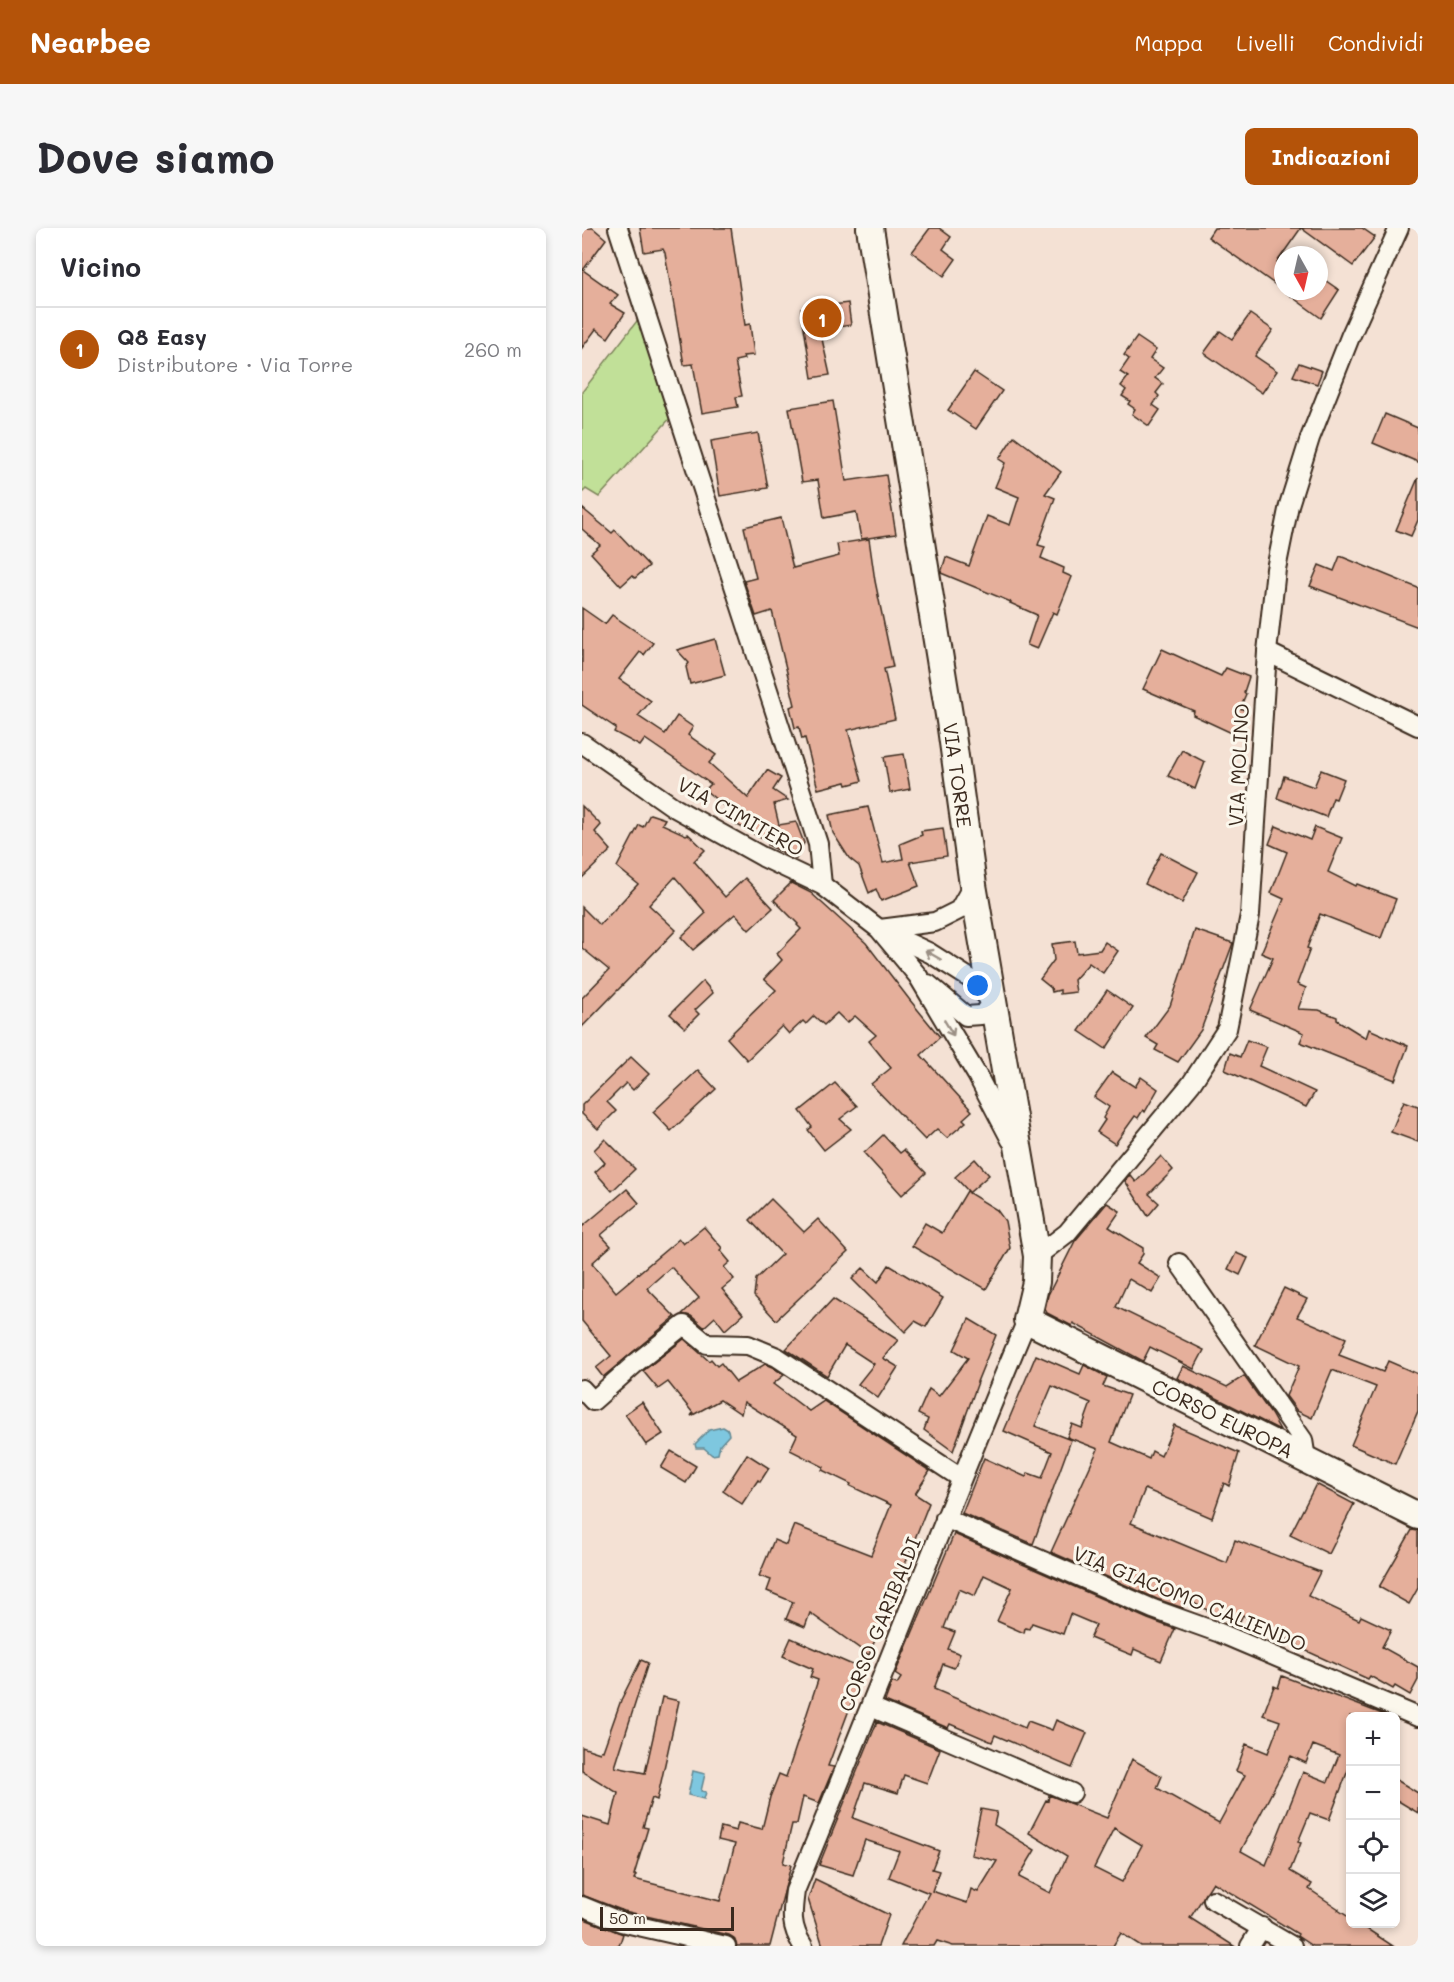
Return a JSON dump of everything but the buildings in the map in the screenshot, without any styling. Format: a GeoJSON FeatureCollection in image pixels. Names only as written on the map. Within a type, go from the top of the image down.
{"type":"FeatureCollection","features":[{"type":"Feature","properties":{"kind":"main road","name":"VIA TORRE"},"geometry":{"type":"LineString","coordinates":[[870,228],[948,709],[973,885],[1037,1256],[1036,1282],[1027,1320]]}},
{"type":"Feature","properties":{"kind":"main road","name":"CORSO EUROPA"},"geometry":{"type":"LineString","coordinates":[[1027,1320],[1418,1516]]}},
{"type":"Feature","properties":{"kind":"street"},"geometry":{"type":"LineString","coordinates":[[618,228],[818,844],[822,885]]}},
{"type":"Feature","properties":{"kind":"street","name":"VIA MOLINO"},"geometry":{"type":"LineString","coordinates":[[1037,1256],[1067,1233],[1191,1084],[1227,1029],[1250,915],[1267,652],[1276,569],[1292,494],[1310,438],[1350,337],[1399,228]]}},
{"type":"Feature","properties":{"kind":"street"},"geometry":{"type":"LineString","coordinates":[[1267,652],[1418,726]]}},
{"type":"Feature","properties":{"kind":"street","name":"VIA CIMITERO"},"geometry":{"type":"LineString","coordinates":[[582,743],[675,808],[763,857],[822,885],[879,929],[930,953],[974,981],[993,1005],[981,1015],[966,1016],[918,976]]}},
{"type":"Feature","properties":{"kind":"street"},"geometry":{"type":"LineString","coordinates":[[879,929],[935,922],[959,910],[973,885]]}},
{"type":"Feature","properties":{"kind":"street","name":"VIA CIMITERO"},"geometry":{"type":"LineString","coordinates":[[879,929],[918,976],[977,1075],[1019,1154]]}},
{"type":"Feature","properties":{"kind":"street"},"geometry":{"type":"LineString","coordinates":[[1179,1263],[1303,1440],[1306,1459]]}},
{"type":"Feature","properties":{"kind":"street","name":"CORSO GARIBALDI"},"geometry":{"type":"LineString","coordinates":[[803,1946],[795,1934],[792,1916],[795,1891],[1027,1320]]}},
{"type":"Feature","properties":{"kind":"street"},"geometry":{"type":"LineString","coordinates":[[582,1389],[592,1401],[684,1325],[707,1344],[748,1345],[777,1357],[961,1478]]}},
{"type":"Feature","properties":{"kind":"street","name":"VIA GIACOMO CALIENDO"},"geometry":{"type":"LineString","coordinates":[[945,1518],[1153,1609],[1220,1633],[1418,1717]]}},
{"type":"Feature","properties":{"kind":"street"},"geometry":{"type":"LineString","coordinates":[[871,1707],[1072,1793]]}},
{"type":"Feature","properties":{"kind":"street"},"geometry":{"type":"LineString","coordinates":[[1213,1900],[1292,1946]]}},
{"type":"Feature","properties":{"kind":"street"},"geometry":{"type":"LineString","coordinates":[[582,1906],[621,1922],[726,1946]]}},
{"type":"Feature","properties":{"kind":"street"},"geometry":{"type":"LineString","coordinates":[[1250,1946],[1262,1927]]}},
{"type":"Feature","properties":{"kind":"green space"},"geometry":{"type":"Polygon","coordinates":[[[640,317],[673,415],[599,497],[586,489],[582,493],[582,392],[640,317]]]}},
{"type":"Feature","properties":{"kind":"water"},"geometry":{"type":"Polygon","coordinates":[[[723,1427],[728,1430],[729,1435],[720,1445],[718,1454],[712,1455],[704,1448],[696,1448],[695,1444],[709,1430],[723,1427]]]}},
{"type":"Feature","properties":{"kind":"water"},"geometry":{"type":"Polygon","coordinates":[[[693,1771],[705,1774],[701,1791],[706,1792],[704,1799],[688,1795],[693,1771]]]}},
{"type":"Feature","properties":{"kind":"place","name":"Q8 Easy"},"geometry":{"type":"Point","coordinates":[822,318]}}]}
